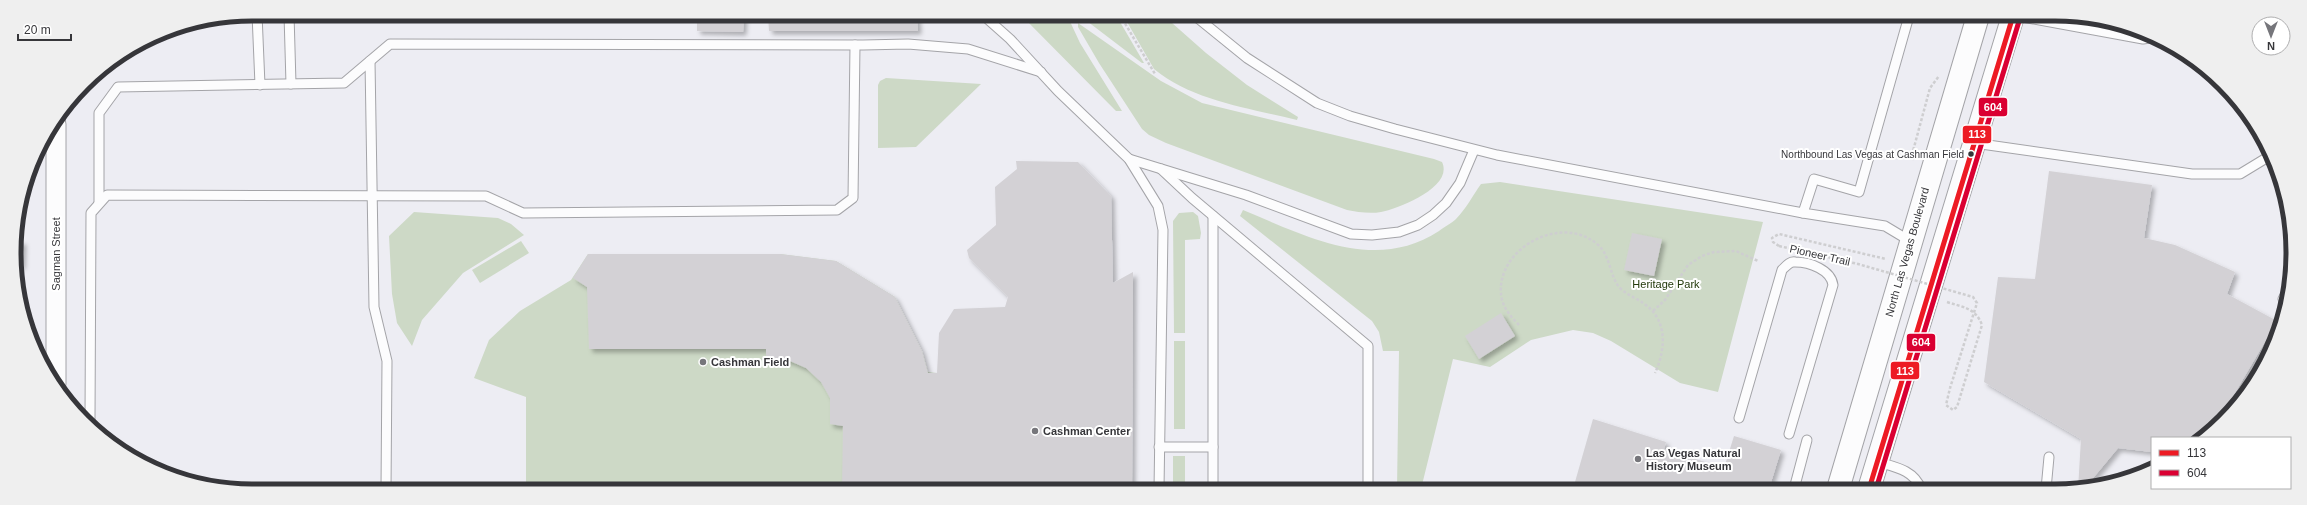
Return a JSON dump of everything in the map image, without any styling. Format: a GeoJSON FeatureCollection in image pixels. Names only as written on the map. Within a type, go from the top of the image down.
{"type":"FeatureCollection","features":[{"type":"Feature","properties":{"kind":"main road","name":"North Las Vegas Boulevard"},"geometry":{"type":"LineString","coordinates":[[1839,484],[1941,135],[1976,21]]}},
{"type":"Feature","properties":{"kind":"main road"},"geometry":{"type":"LineString","coordinates":[[1871,484],[2011,21]]}},
{"type":"Feature","properties":{"kind":"main road"},"geometry":{"type":"LineString","coordinates":[[1941,135],[1974,143]]}},
{"type":"Feature","properties":{"kind":"main road"},"geometry":{"type":"LineString","coordinates":[[1848,453],[1878,462]]}},
{"type":"Feature","properties":{"kind":"street","name":"Sagman Street"},"geometry":{"type":"LineString","coordinates":[[53,135],[56,374]]}},
{"type":"Feature","properties":{"kind":"lane"},"geometry":{"type":"LineString","coordinates":[[257,21],[260,85]]}},
{"type":"Feature","properties":{"kind":"lane"},"geometry":{"type":"LineString","coordinates":[[289,21],[291,84]]}},
{"type":"Feature","properties":{"kind":"lane"},"geometry":{"type":"LineString","coordinates":[[990,21],[1010,39],[1041,72],[1129,159],[1158,206],[1162,218],[1159,484]]}},
{"type":"Feature","properties":{"kind":"lane"},"geometry":{"type":"LineString","coordinates":[[1201,21],[1247,58],[1317,103],[1394,129],[1474,150],[1653,186],[1885,226],[1910,241]]}},
{"type":"Feature","properties":{"kind":"lane"},"geometry":{"type":"LineString","coordinates":[[1803,213],[1814,179],[1859,192],[1908,21]]}},
{"type":"Feature","properties":{"kind":"lane"},"geometry":{"type":"LineString","coordinates":[[2044,21],[2145,40]]}},
{"type":"Feature","properties":{"kind":"lane"},"geometry":{"type":"LineString","coordinates":[[99,203],[99,113],[118,87],[344,83],[390,44],[908,44],[968,49],[1041,72]]}},
{"type":"Feature","properties":{"kind":"lane"},"geometry":{"type":"LineString","coordinates":[[90,417],[91,213],[108,195],[486,196],[523,212],[837,210],[853,198],[855,45]]}},
{"type":"Feature","properties":{"kind":"lane"},"geometry":{"type":"LineString","coordinates":[[370,61],[374,307],[387,361],[386,484]]}},
{"type":"Feature","properties":{"kind":"lane"},"geometry":{"type":"LineString","coordinates":[[1974,143],[2192,174],[2240,174],[2266,158]]}},
{"type":"Feature","properties":{"kind":"lane"},"geometry":{"type":"LineString","coordinates":[[1129,159],[1246,195],[1351,234],[1372,235],[1399,232],[1418,225],[1432,215],[1446,203],[1460,183],[1474,150]]}},
{"type":"Feature","properties":{"kind":"lane"},"geometry":{"type":"LineString","coordinates":[[1161,169],[1213,216],[1368,346],[1368,484]]}},
{"type":"Feature","properties":{"kind":"lane"},"geometry":{"type":"LineString","coordinates":[[1213,216],[1213,484]]}},
{"type":"Feature","properties":{"kind":"lane"},"geometry":{"type":"LineString","coordinates":[[1739,418],[1782,270],[1788,264],[1795,261],[1826,270],[1832,277],[1833,285],[1789,434]]}},
{"type":"Feature","properties":{"kind":"lane"},"geometry":{"type":"LineString","coordinates":[[1795,484],[1807,440]]}},
{"type":"Feature","properties":{"kind":"lane"},"geometry":{"type":"LineString","coordinates":[[1159,446],[1213,447]]}},
{"type":"Feature","properties":{"kind":"lane"},"geometry":{"type":"LineString","coordinates":[[2046,484],[2049,457]]}},
{"type":"Feature","properties":{"kind":"lane"},"geometry":{"type":"LineString","coordinates":[[1878,462],[1907,471],[1919,484]]}},
{"type":"Feature","properties":{"kind":"path"},"geometry":{"type":"LineString","coordinates":[[1124,21],[1155,74]]}},
{"type":"Feature","properties":{"kind":"path"},"geometry":{"type":"LineString","coordinates":[[1518,325],[1502,302],[1500,289],[1502,278],[1516,254],[1532,241],[1549,234],[1560,232],[1574,233],[1596,243],[1605,252],[1620,288],[1653,311],[1662,327],[1664,341],[1662,358],[1655,373]]}},
{"type":"Feature","properties":{"kind":"path","name":"Pioneer Trail"},"geometry":{"type":"LineString","coordinates":[[1889,259],[1780,234],[1772,238],[1773,242],[1778,246],[1858,264],[1973,297],[1977,303],[1950,388],[1946,405],[1953,410],[1957,407],[1982,324],[1978,315],[1966,308],[1940,300]]}},
{"type":"Feature","properties":{"kind":"path"},"geometry":{"type":"LineString","coordinates":[[1653,311],[1665,300],[1688,265],[1702,256],[1714,252],[1736,251],[1758,261]]}},
{"type":"Feature","properties":{"kind":"green space"},"geometry":{"type":"Polygon","coordinates":[[[1027,21],[1070,21],[1080,43],[1122,111],[1116,111],[1027,21]]]}},
{"type":"Feature","properties":{"kind":"green space"},"geometry":{"type":"Polygon","coordinates":[[[1087,21],[1120,21],[1144,63],[1087,21]]]}},
{"type":"Feature","properties":{"kind":"green space"},"geometry":{"type":"Polygon","coordinates":[[[1126,21],[1170,21],[1206,53],[1247,85],[1298,117],[1297,120],[1241,107],[1204,96],[1169,80],[1154,69],[1126,21]]]}},
{"type":"Feature","properties":{"kind":"green space"},"geometry":{"type":"Polygon","coordinates":[[[1078,23],[1161,81],[1202,103],[1434,159],[1442,162],[1444,171],[1440,180],[1433,188],[1411,201],[1381,212],[1359,212],[1347,210],[1166,143],[1149,135],[1142,129],[1099,63],[1078,27],[1078,23]]]}},
{"type":"Feature","properties":{"kind":"green space"},"geometry":{"type":"Polygon","coordinates":[[[886,78],[981,84],[916,147],[878,148],[878,85],[880,81],[886,78]]]}},
{"type":"Feature","properties":{"kind":"green space","name":"Heritage Park"},"geometry":{"type":"Polygon","coordinates":[[[1500,182],[1763,222],[1718,392],[1680,383],[1611,341],[1593,333],[1573,330],[1531,340],[1490,367],[1453,359],[1422,484],[1397,484],[1399,351],[1383,351],[1379,332],[1372,321],[1240,216],[1243,210],[1291,230],[1341,246],[1365,250],[1390,249],[1415,243],[1439,231],[1460,215],[1481,184],[1500,182]]]}},
{"type":"Feature","properties":{"kind":"green space"},"geometry":{"type":"Polygon","coordinates":[[[414,212],[498,218],[511,224],[524,235],[463,273],[422,320],[412,346],[397,323],[392,294],[389,236],[414,212]]]}},
{"type":"Feature","properties":{"kind":"green space"},"geometry":{"type":"Polygon","coordinates":[[[1193,212],[1198,216],[1201,233],[1200,239],[1185,240],[1185,333],[1174,333],[1173,221],[1179,213],[1193,212]]]}},
{"type":"Feature","properties":{"kind":"green space"},"geometry":{"type":"Polygon","coordinates":[[[521,241],[529,253],[480,283],[472,270],[521,241]]]}},
{"type":"Feature","properties":{"kind":"green space","name":"Cashman Field"},"geometry":{"type":"Polygon","coordinates":[[[588,254],[780,254],[836,261],[895,297],[922,351],[928,372],[937,373],[939,484],[526,484],[526,397],[474,378],[489,340],[520,311],[571,280],[588,254]]]}},
{"type":"Feature","properties":{"kind":"green space"},"geometry":{"type":"Polygon","coordinates":[[[1174,341],[1185,341],[1185,429],[1174,429],[1174,341]]]}},
{"type":"Feature","properties":{"kind":"green space"},"geometry":{"type":"Polygon","coordinates":[[[1173,456],[1185,456],[1185,484],[1173,484],[1173,456]]]}},
{"type":"Feature","properties":{"kind":"building"},"geometry":{"type":"Polygon","coordinates":[[[697,21],[744,21],[743,32],[697,31],[697,21]]]}},
{"type":"Feature","properties":{"kind":"building"},"geometry":{"type":"Polygon","coordinates":[[[768,21],[917,21],[918,31],[769,31],[768,21]]]}},
{"type":"Feature","properties":{"kind":"building"},"geometry":{"type":"Polygon","coordinates":[[[1016,161],[1078,162],[1111,196],[1113,283],[1133,272],[1132,484],[842,484],[843,426],[830,424],[830,398],[821,382],[806,368],[790,361],[766,359],[766,349],[589,349],[587,287],[573,278],[588,254],[780,254],[836,261],[895,297],[922,351],[928,373],[937,373],[939,333],[954,309],[1005,307],[1008,297],[969,258],[967,250],[996,225],[995,187],[1017,169],[1016,161]]]}},
{"type":"Feature","properties":{"kind":"building"},"geometry":{"type":"Polygon","coordinates":[[[2049,171],[2152,185],[2144,238],[2175,245],[2235,272],[2227,294],[2276,320],[2274,325],[2226,408],[2207,427],[2194,437],[2151,437],[2151,452],[2118,448],[2090,481],[2078,483],[2081,439],[1984,382],[1998,277],[2035,279],[2049,171]]]}},
{"type":"Feature","properties":{"kind":"building"},"geometry":{"type":"Polygon","coordinates":[[[1632,233],[1662,239],[1654,276],[1624,270],[1632,233]]]}},
{"type":"Feature","properties":{"kind":"building"},"geometry":{"type":"Polygon","coordinates":[[[21,241],[23,241],[22,266],[21,241]]]}},
{"type":"Feature","properties":{"kind":"building"},"geometry":{"type":"Polygon","coordinates":[[[1501,313],[1515,336],[1479,359],[1465,336],[1501,313]]]}},
{"type":"Feature","properties":{"kind":"building","name":"Las Vegas Natural History Museum"},"geometry":{"type":"Polygon","coordinates":[[[1593,419],[1666,442],[1664,449],[1724,468],[1734,436],[1781,450],[1771,484],[1574,484],[1593,419]]]}},
{"type":"Feature","properties":{"kind":"transit line","name":"113"},"geometry":{"type":"LineString","coordinates":[[1871,484],[2011,21]]}},
{"type":"Feature","properties":{"kind":"transit line","name":"604"},"geometry":{"type":"LineString","coordinates":[[1878,484],[2019,21]]}},
{"type":"Feature","properties":{"kind":"place","name":"Northbound Las Vegas at Cashman Field"},"geometry":{"type":"Point","coordinates":[1971,154]}},
{"type":"Feature","properties":{"kind":"place","name":"Cashman Field"},"geometry":{"type":"Point","coordinates":[703,362]}},
{"type":"Feature","properties":{"kind":"place","name":"Cashman Center"},"geometry":{"type":"Point","coordinates":[1035,431]}},
{"type":"Feature","properties":{"kind":"place","name":"Las Vegas Natural History Museum"},"geometry":{"type":"Point","coordinates":[1638,459]}}]}
